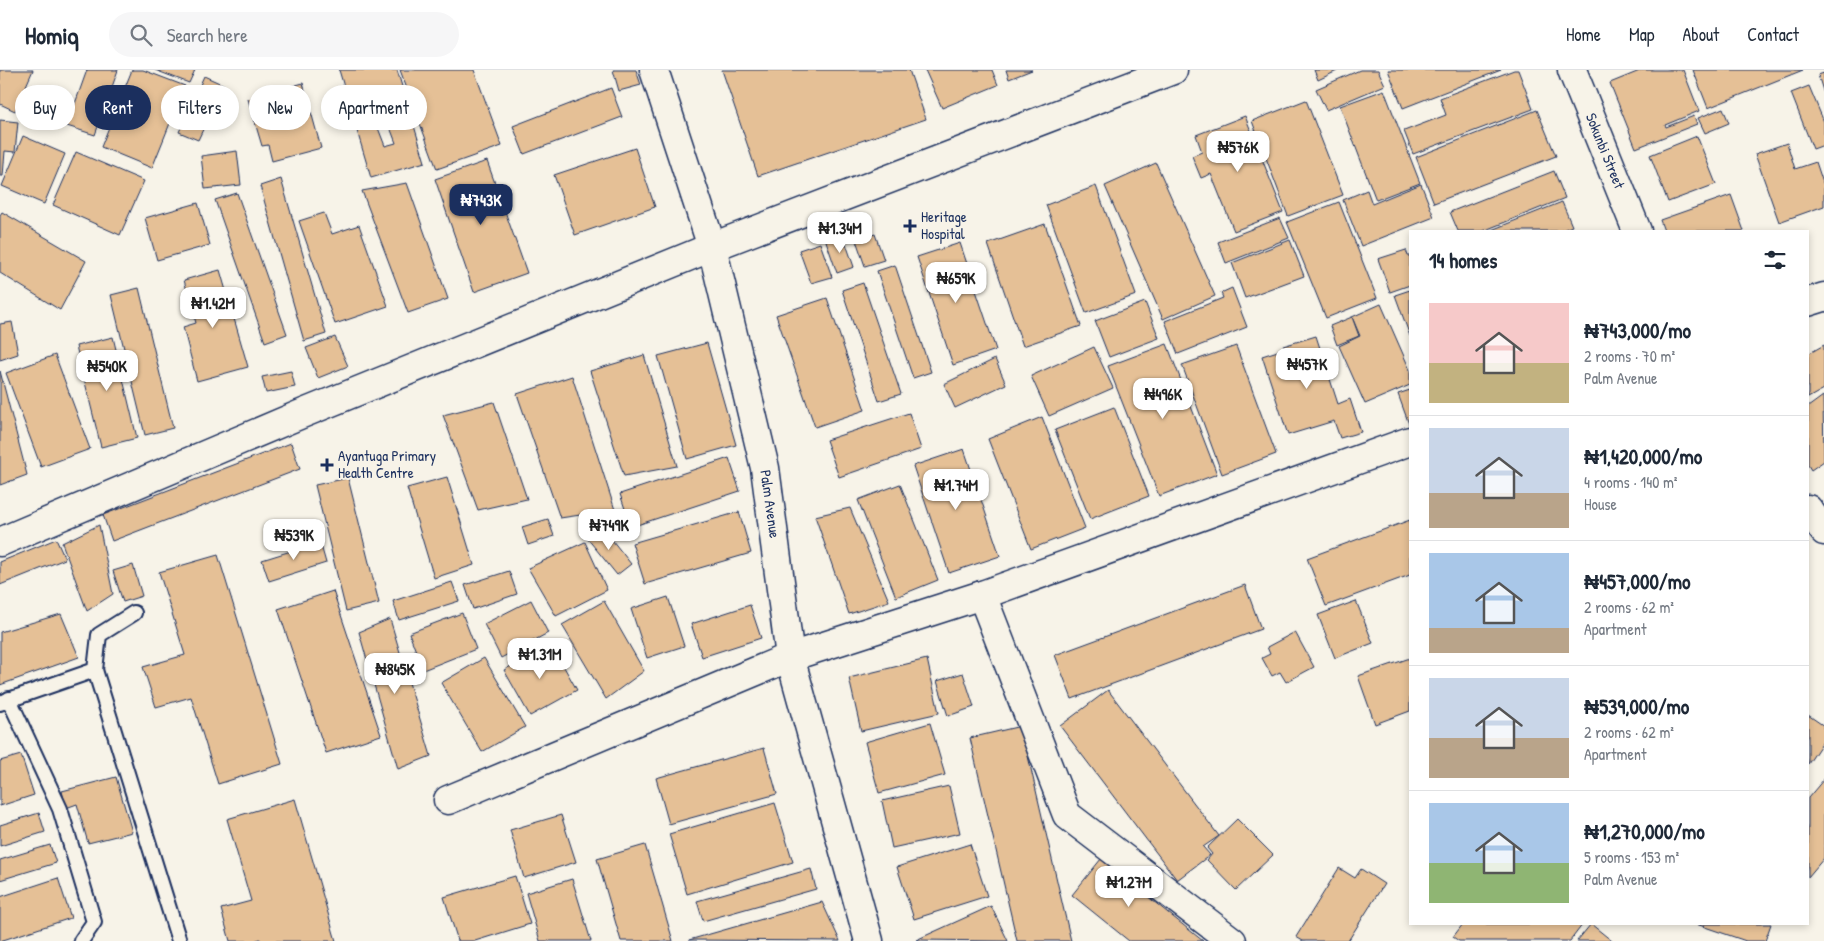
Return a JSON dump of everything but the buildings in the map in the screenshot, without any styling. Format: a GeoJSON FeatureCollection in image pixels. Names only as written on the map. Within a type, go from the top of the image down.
{"type":"FeatureCollection","features":[{"type":"Feature","properties":{"kind":"street","name":"Palm Avenue"},"geometry":{"type":"LineString","coordinates":[[654,70],[712,247],[765,468],[790,657],[869,941]]}},
{"type":"Feature","properties":{"kind":"street"},"geometry":{"type":"LineString","coordinates":[[0,542],[299,415],[712,247],[1174,70]]}},
{"type":"Feature","properties":{"kind":"street","name":"Sokunbi Street"},"geometry":{"type":"LineString","coordinates":[[1572,70],[1637,230]]}},
{"type":"Feature","properties":{"kind":"street"},"geometry":{"type":"LineString","coordinates":[[1809,302],[1824,297]]}},
{"type":"Feature","properties":{"kind":"street"},"geometry":{"type":"LineString","coordinates":[[448,800],[790,657],[982,595],[1409,441]]}},
{"type":"Feature","properties":{"kind":"street"},"geometry":{"type":"LineString","coordinates":[[1809,510],[1824,531]]}},
{"type":"Feature","properties":{"kind":"street"},"geometry":{"type":"LineString","coordinates":[[982,595],[1067,814],[1232,941]]}},
{"type":"Feature","properties":{"kind":"lane"},"geometry":{"type":"LineString","coordinates":[[134,613],[99,635],[95,670],[179,941]]}},
{"type":"Feature","properties":{"kind":"lane"},"geometry":{"type":"LineString","coordinates":[[81,941],[94,922],[60,809],[5,701],[95,670]]}},
{"type":"Feature","properties":{"kind":"place","name":"Heritage Hospital"},"geometry":{"type":"Point","coordinates":[910,226]}},
{"type":"Feature","properties":{"kind":"place","name":"Ayantuga Primary Health Centre"},"geometry":{"type":"Point","coordinates":[327,465]}}]}
